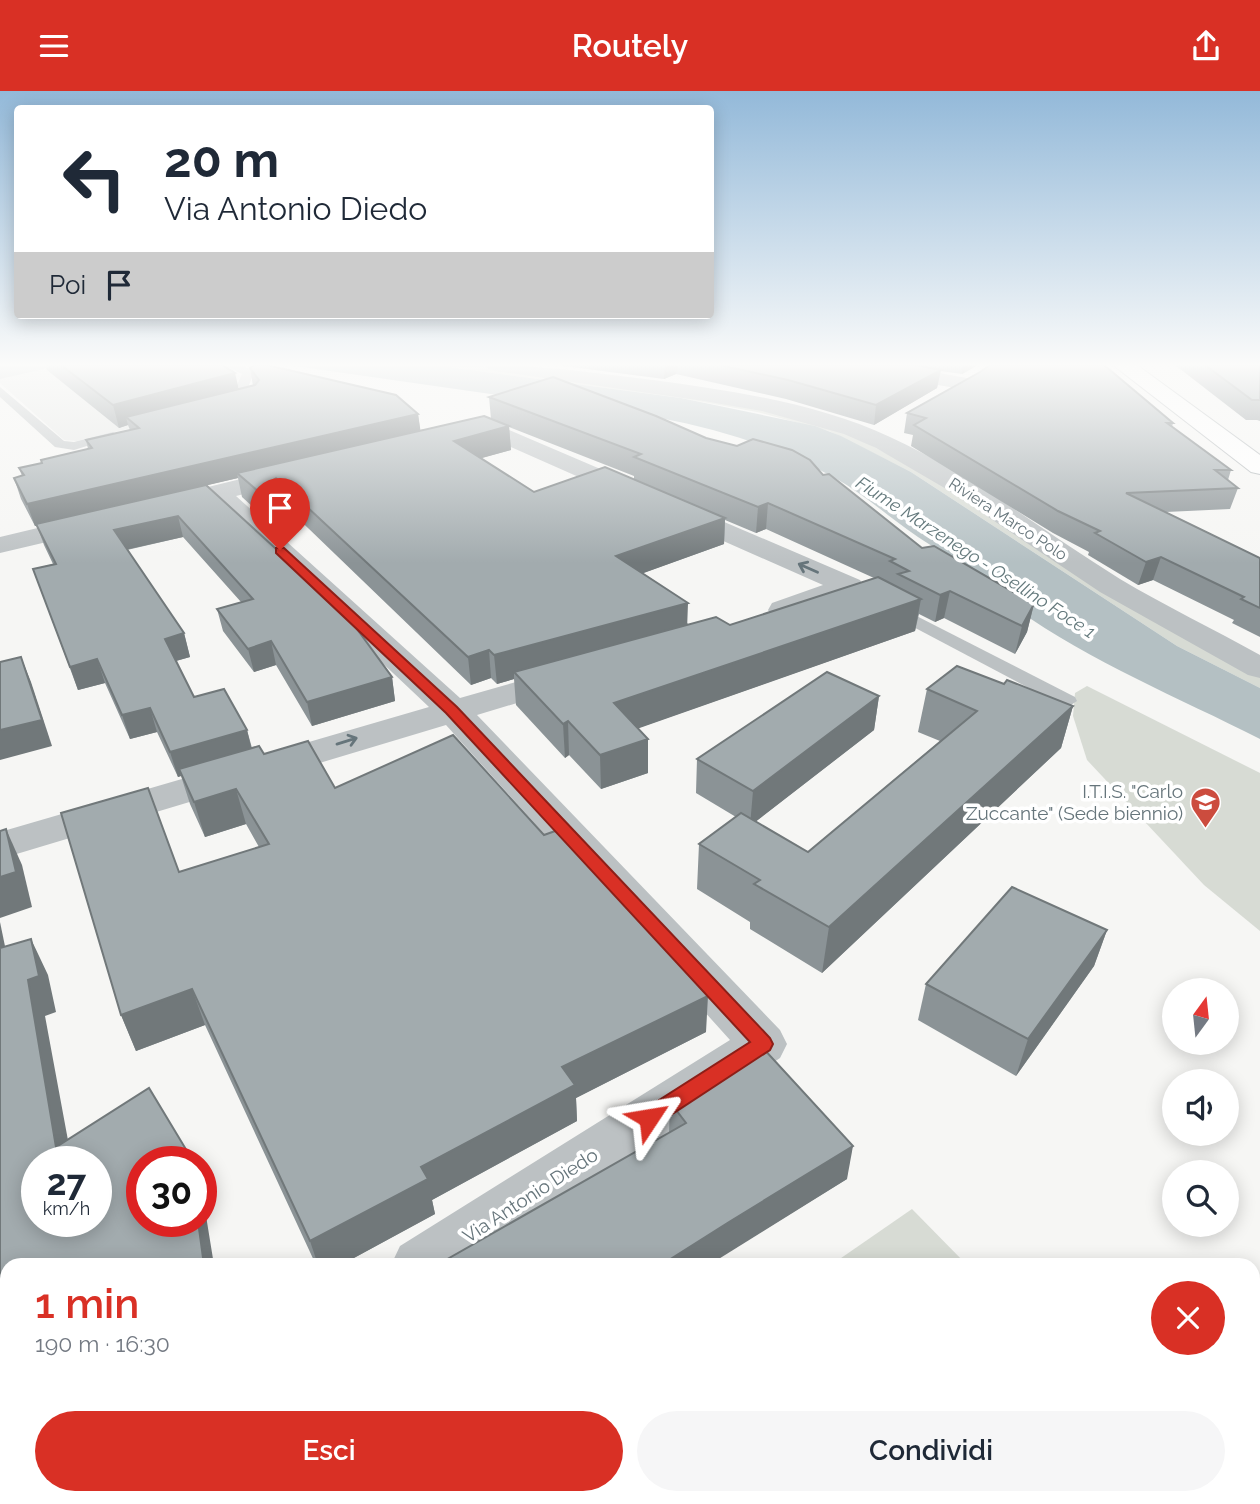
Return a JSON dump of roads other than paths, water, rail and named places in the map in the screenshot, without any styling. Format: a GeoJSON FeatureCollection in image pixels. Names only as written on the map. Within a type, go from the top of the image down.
{"type":"FeatureCollection","features":[{"type":"Feature","properties":{"kind":"main road"},"geometry":{"type":"LineString","coordinates":[[1214,431],[1260,467]]}},
{"type":"Feature","properties":{"kind":"street"},"geometry":{"type":"LineString","coordinates":[[434,441],[476,431]]}},
{"type":"Feature","properties":{"kind":"street"},"geometry":{"type":"LineString","coordinates":[[495,431],[861,592]]}},
{"type":"Feature","properties":{"kind":"street","name":"Riviera Marco Polo"},"geometry":{"type":"LineString","coordinates":[[854,431],[873,438],[957,485],[1111,586],[1260,668]]}},
{"type":"Feature","properties":{"kind":"street"},"geometry":{"type":"LineString","coordinates":[[873,438],[886,431]]}},
{"type":"Feature","properties":{"kind":"street"},"geometry":{"type":"LineString","coordinates":[[141,511],[313,470]]}},
{"type":"Feature","properties":{"kind":"street","name":"Via Antonio Diedo"},"geometry":{"type":"LineString","coordinates":[[218,493],[452,710],[763,1044],[431,1258]]}},
{"type":"Feature","properties":{"kind":"street"},"geometry":{"type":"LineString","coordinates":[[0,545],[116,517]]}},
{"type":"Feature","properties":{"kind":"street"},"geometry":{"type":"LineString","coordinates":[[752,621],[861,592]]}},
{"type":"Feature","properties":{"kind":"street"},"geometry":{"type":"LineString","coordinates":[[0,846],[597,669]]}},
{"type":"Feature","properties":{"kind":"lane"},"geometry":{"type":"LineString","coordinates":[[46,431],[66,446],[128,432]]}},
{"type":"Feature","properties":{"kind":"lane"},"geometry":{"type":"LineString","coordinates":[[861,592],[1068,701]]}},
{"type":"Feature","properties":{"kind":"water","name":"Fiume Marzenego - Osellino Foce 1"},"geometry":{"type":"Polygon","coordinates":[[[717,431],[828,431],[911,472],[1177,646],[1260,688],[1260,739],[1133,677],[1041,626],[1012,606],[972,571],[918,537],[835,478],[772,449],[717,431]]]}},
{"type":"Feature","properties":{"kind":"place","name":"I.T.I.S. \"Carlo Zuccante\" (Sede biennio)"},"geometry":{"type":"Point","coordinates":[1206,829]}}]}
